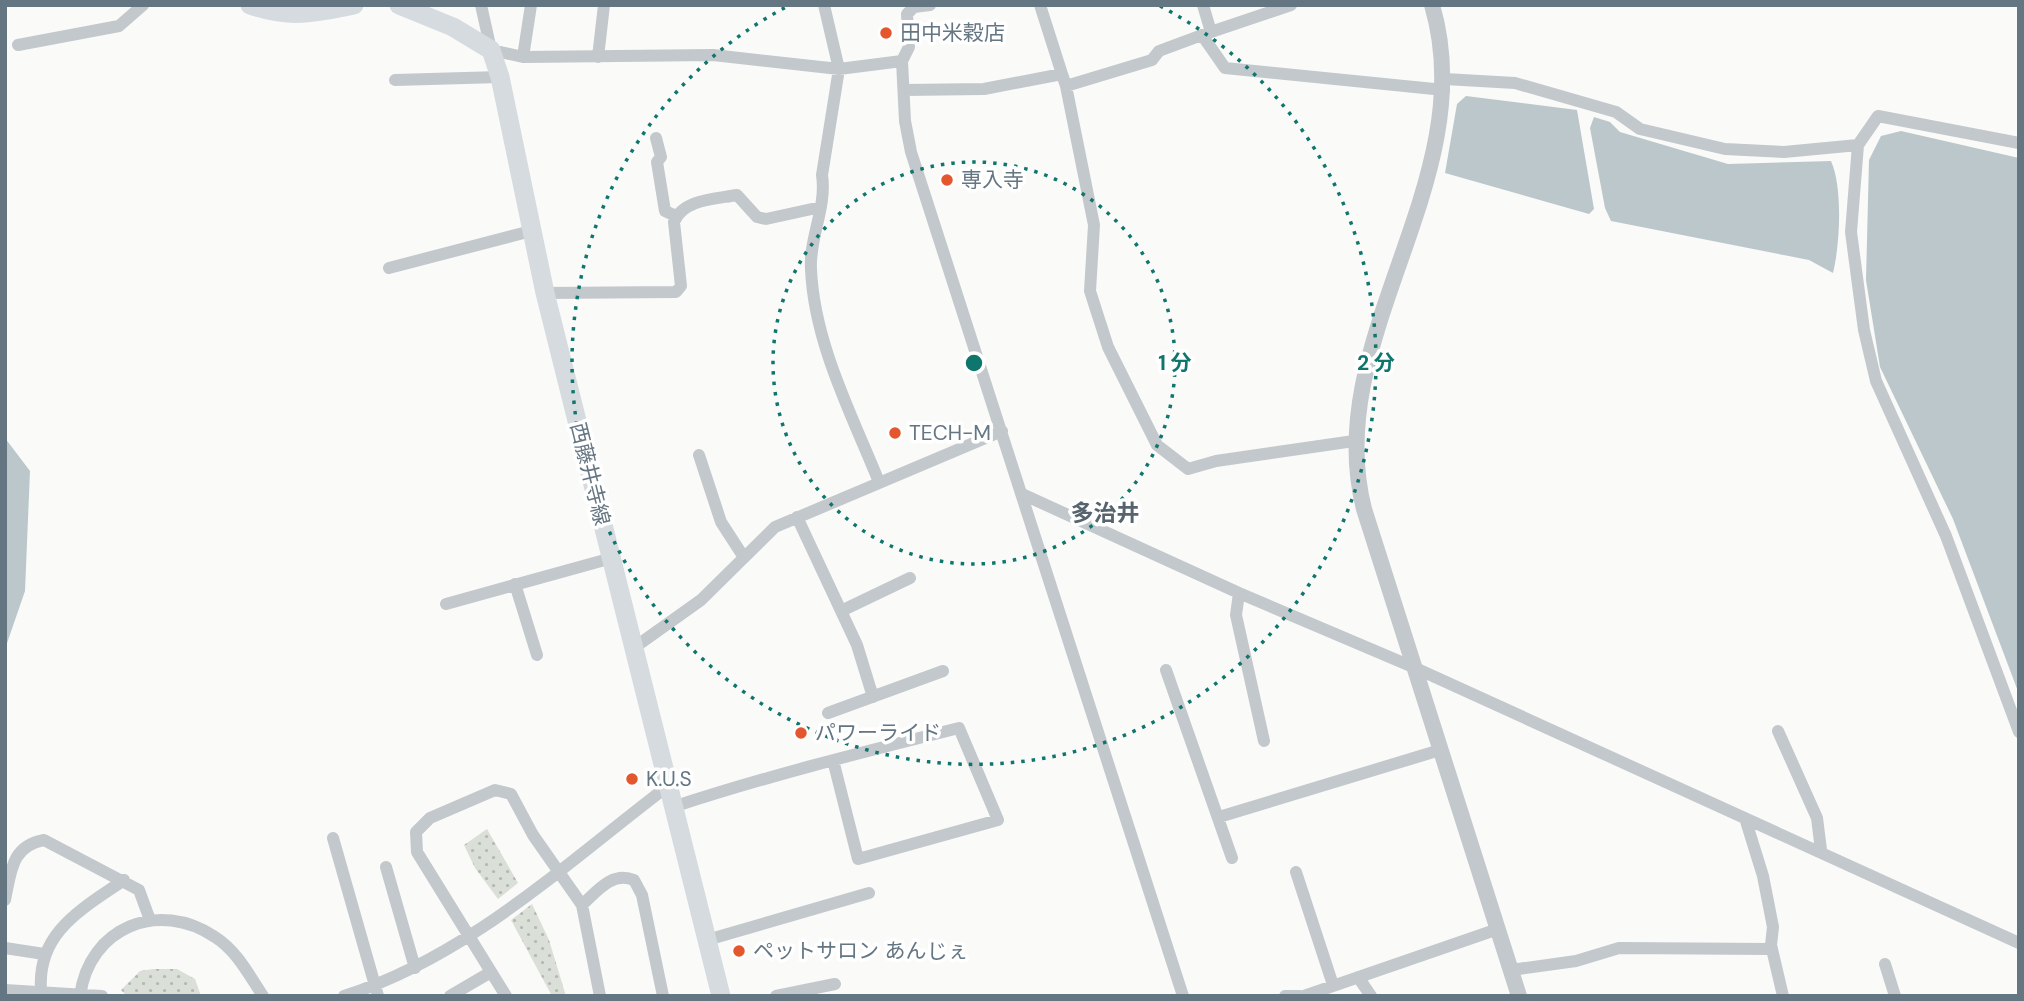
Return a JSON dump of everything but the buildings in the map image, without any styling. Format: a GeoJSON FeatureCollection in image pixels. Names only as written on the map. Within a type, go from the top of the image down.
{"type":"FeatureCollection","features":[{"type":"Feature","properties":{"kind":"main road"},"geometry":{"type":"LineString","coordinates":[[250,5],[275,13],[298,16],[354,5]]}},
{"type":"Feature","properties":{"kind":"main road"},"geometry":{"type":"LineString","coordinates":[[399,5],[453,27],[491,50]]}},
{"type":"Feature","properties":{"kind":"main road","name":"西藤井寺線"},"geometry":{"type":"LineString","coordinates":[[491,50],[500,78],[545,293],[721,996]]}},
{"type":"Feature","properties":{"kind":"street"},"geometry":{"type":"LineString","coordinates":[[18,45],[119,26],[143,5]]}},
{"type":"Feature","properties":{"kind":"street"},"geometry":{"type":"LineString","coordinates":[[481,5],[491,50],[523,57],[713,55],[839,69],[902,61]]}},
{"type":"Feature","properties":{"kind":"street"},"geometry":{"type":"LineString","coordinates":[[523,57],[530,5]]}},
{"type":"Feature","properties":{"kind":"street"},"geometry":{"type":"LineString","coordinates":[[598,57],[604,5]]}},
{"type":"Feature","properties":{"kind":"street"},"geometry":{"type":"LineString","coordinates":[[824,5],[839,69],[822,175],[824,188],[810,266],[814,301],[828,354],[879,482]]}},
{"type":"Feature","properties":{"kind":"street"},"geometry":{"type":"LineString","coordinates":[[930,5],[914,6],[907,14],[909,47],[902,61],[905,121],[911,152],[1182,996]]}},
{"type":"Feature","properties":{"kind":"street"},"geometry":{"type":"LineString","coordinates":[[1040,5],[1064,80],[1094,225],[1090,291],[1108,347],[1157,445],[1188,469],[1216,461],[1354,441]]}},
{"type":"Feature","properties":{"kind":"street"},"geometry":{"type":"LineString","coordinates":[[1203,5],[1207,34],[1225,68],[1444,85],[1515,83],[1616,112],[1640,129],[1725,149],[1784,152],[1858,145]]}},
{"type":"Feature","properties":{"kind":"street"},"geometry":{"type":"LineString","coordinates":[[904,90],[984,89],[1064,80],[1152,60],[1159,51],[1291,5]]}},
{"type":"Feature","properties":{"kind":"street"},"geometry":{"type":"LineString","coordinates":[[1432,5],[1444,85],[1435,149],[1360,393],[1354,441],[1357,481],[1413,667],[1519,996]]}},
{"type":"Feature","properties":{"kind":"street"},"geometry":{"type":"LineString","coordinates":[[395,80],[500,78]]}},
{"type":"Feature","properties":{"kind":"street"},"geometry":{"type":"LineString","coordinates":[[2019,143],[1878,116],[1858,145],[1851,232],[1864,330],[1876,381],[1946,536],[2019,732]]}},
{"type":"Feature","properties":{"kind":"street"},"geometry":{"type":"LineString","coordinates":[[656,138],[661,157],[657,162],[665,211],[676,216]]}},
{"type":"Feature","properties":{"kind":"street"},"geometry":{"type":"LineString","coordinates":[[545,293],[676,292],[681,286],[674,222],[676,216],[689,205],[737,195],[757,217],[766,219],[821,207]]}},
{"type":"Feature","properties":{"kind":"street"},"geometry":{"type":"LineString","coordinates":[[389,268],[531,231]]}},
{"type":"Feature","properties":{"kind":"street"},"geometry":{"type":"LineString","coordinates":[[635,647],[701,600],[775,527],[1002,431]]}},
{"type":"Feature","properties":{"kind":"street"},"geometry":{"type":"LineString","coordinates":[[699,455],[721,522],[743,556]]}},
{"type":"Feature","properties":{"kind":"street"},"geometry":{"type":"LineString","coordinates":[[1022,494],[1239,593],[1413,667],[1821,850],[2019,943]]}},
{"type":"Feature","properties":{"kind":"street"},"geometry":{"type":"LineString","coordinates":[[797,517],[858,645],[873,697]]}},
{"type":"Feature","properties":{"kind":"street"},"geometry":{"type":"LineString","coordinates":[[446,604],[612,558]]}},
{"type":"Feature","properties":{"kind":"street"},"geometry":{"type":"LineString","coordinates":[[841,611],[910,578]]}},
{"type":"Feature","properties":{"kind":"street"},"geometry":{"type":"LineString","coordinates":[[516,584],[537,655]]}},
{"type":"Feature","properties":{"kind":"street"},"geometry":{"type":"LineString","coordinates":[[1239,593],[1236,615],[1264,741]]}},
{"type":"Feature","properties":{"kind":"street"},"geometry":{"type":"LineString","coordinates":[[1166,670],[1232,858]]}},
{"type":"Feature","properties":{"kind":"street"},"geometry":{"type":"LineString","coordinates":[[828,713],[943,671]]}},
{"type":"Feature","properties":{"kind":"street"},"geometry":{"type":"LineString","coordinates":[[673,807],[742,784],[833,760],[959,727],[998,820],[858,859],[833,760]]}},
{"type":"Feature","properties":{"kind":"street"},"geometry":{"type":"LineString","coordinates":[[1778,731],[1817,818],[1821,850]]}},
{"type":"Feature","properties":{"kind":"street"},"geometry":{"type":"LineString","coordinates":[[1219,817],[1440,750]]}},
{"type":"Feature","properties":{"kind":"street"},"geometry":{"type":"LineString","coordinates":[[344,996],[377,991],[471,938],[668,786]]}},
{"type":"Feature","properties":{"kind":"street"},"geometry":{"type":"LineString","coordinates":[[506,996],[417,852],[416,832],[429,818],[495,790],[511,794],[557,870],[582,905],[600,996]]}},
{"type":"Feature","properties":{"kind":"street"},"geometry":{"type":"LineString","coordinates":[[1745,818],[1763,876],[1773,927],[1771,948],[1783,996]]}},
{"type":"Feature","properties":{"kind":"street"},"geometry":{"type":"LineString","coordinates":[[333,838],[377,991]]}},
{"type":"Feature","properties":{"kind":"street"},"geometry":{"type":"LineString","coordinates":[[5,900],[15,856],[31,842],[44,840],[139,890],[150,919]]}},
{"type":"Feature","properties":{"kind":"street"},"geometry":{"type":"LineString","coordinates":[[386,866],[415,968]]}},
{"type":"Feature","properties":{"kind":"street"},"geometry":{"type":"LineString","coordinates":[[1296,872],[1334,985]]}},
{"type":"Feature","properties":{"kind":"street"},"geometry":{"type":"LineString","coordinates":[[582,905],[611,880],[626,877],[635,880],[642,895],[663,996]]}},
{"type":"Feature","properties":{"kind":"street"},"geometry":{"type":"LineString","coordinates":[[41,990],[39,970],[44,954],[70,917],[124,880]]}},
{"type":"Feature","properties":{"kind":"street"},"geometry":{"type":"LineString","coordinates":[[707,940],[869,893]]}},
{"type":"Feature","properties":{"kind":"street"},"geometry":{"type":"LineString","coordinates":[[80,994],[92,957],[105,942],[127,928],[150,919],[192,925],[216,937],[244,967],[263,996]]}},
{"type":"Feature","properties":{"kind":"street"},"geometry":{"type":"LineString","coordinates":[[1285,996],[1302,996],[1497,929]]}},
{"type":"Feature","properties":{"kind":"street"},"geometry":{"type":"LineString","coordinates":[[5,948],[44,954]]}},
{"type":"Feature","properties":{"kind":"street"},"geometry":{"type":"LineString","coordinates":[[1511,970],[1576,961],[1619,948],[1771,948]]}},
{"type":"Feature","properties":{"kind":"street"},"geometry":{"type":"LineString","coordinates":[[1885,964],[1895,996]]}},
{"type":"Feature","properties":{"kind":"street"},"geometry":{"type":"LineString","coordinates":[[450,996],[491,972]]}},
{"type":"Feature","properties":{"kind":"street"},"geometry":{"type":"LineString","coordinates":[[1358,977],[1371,996]]}},
{"type":"Feature","properties":{"kind":"street"},"geometry":{"type":"LineString","coordinates":[[776,996],[835,984]]}},
{"type":"Feature","properties":{"kind":"street"},"geometry":{"type":"LineString","coordinates":[[5,990],[41,990],[102,996]]}},
{"type":"Feature","properties":{"kind":"shaded area"},"geometry":{"type":"Polygon","coordinates":[[[1466,96],[1577,110],[1594,209],[1589,214],[1445,173],[1457,104],[1466,96]]]}},
{"type":"Feature","properties":{"kind":"shaded area"},"geometry":{"type":"Polygon","coordinates":[[[1594,117],[1610,122],[1620,132],[1728,164],[1831,161],[1839,201],[1833,273],[1809,260],[1611,221],[1605,208],[1590,128],[1594,117]]]}},
{"type":"Feature","properties":{"kind":"shaded area"},"geometry":{"type":"Polygon","coordinates":[[[1901,131],[2019,158],[2019,694],[1953,519],[1880,367],[1866,280],[1869,160],[1881,136],[1901,131]]]}},
{"type":"Feature","properties":{"kind":"shaded area"},"geometry":{"type":"Polygon","coordinates":[[[5,438],[30,471],[25,591],[5,649],[5,438]]]}},
{"type":"Feature","properties":{"kind":"shaded area"},"geometry":{"type":"Polygon","coordinates":[[[487,829],[518,883],[498,899],[475,868],[464,845],[487,829]]]}},
{"type":"Feature","properties":{"kind":"shaded area"},"geometry":{"type":"Polygon","coordinates":[[[532,904],[549,940],[566,996],[552,996],[511,920],[532,904]]]}},
{"type":"Feature","properties":{"kind":"shaded area"},"geometry":{"type":"Polygon","coordinates":[[[177,969],[195,979],[201,996],[127,996],[121,990],[140,971],[177,969]]]}},
{"type":"Feature","properties":{"kind":"place","name":"田中米穀店"},"geometry":{"type":"Point","coordinates":[886,33]}},
{"type":"Feature","properties":{"kind":"place","name":"専入寺"},"geometry":{"type":"Point","coordinates":[947,180]}},
{"type":"Feature","properties":{"kind":"place","name":"TECH-M"},"geometry":{"type":"Point","coordinates":[895,433]}},
{"type":"Feature","properties":{"kind":"place","name":"パワーライド"},"geometry":{"type":"Point","coordinates":[801,733]}},
{"type":"Feature","properties":{"kind":"place","name":"K.U.S"},"geometry":{"type":"Point","coordinates":[632,779]}},
{"type":"Feature","properties":{"kind":"place","name":"ペットサロン あんじぇ"},"geometry":{"type":"Point","coordinates":[739,951]}},
{"type":"Feature","properties":{"kind":"district","name":"多治井"},"geometry":{"type":"Point","coordinates":[1105,513]}}]}
